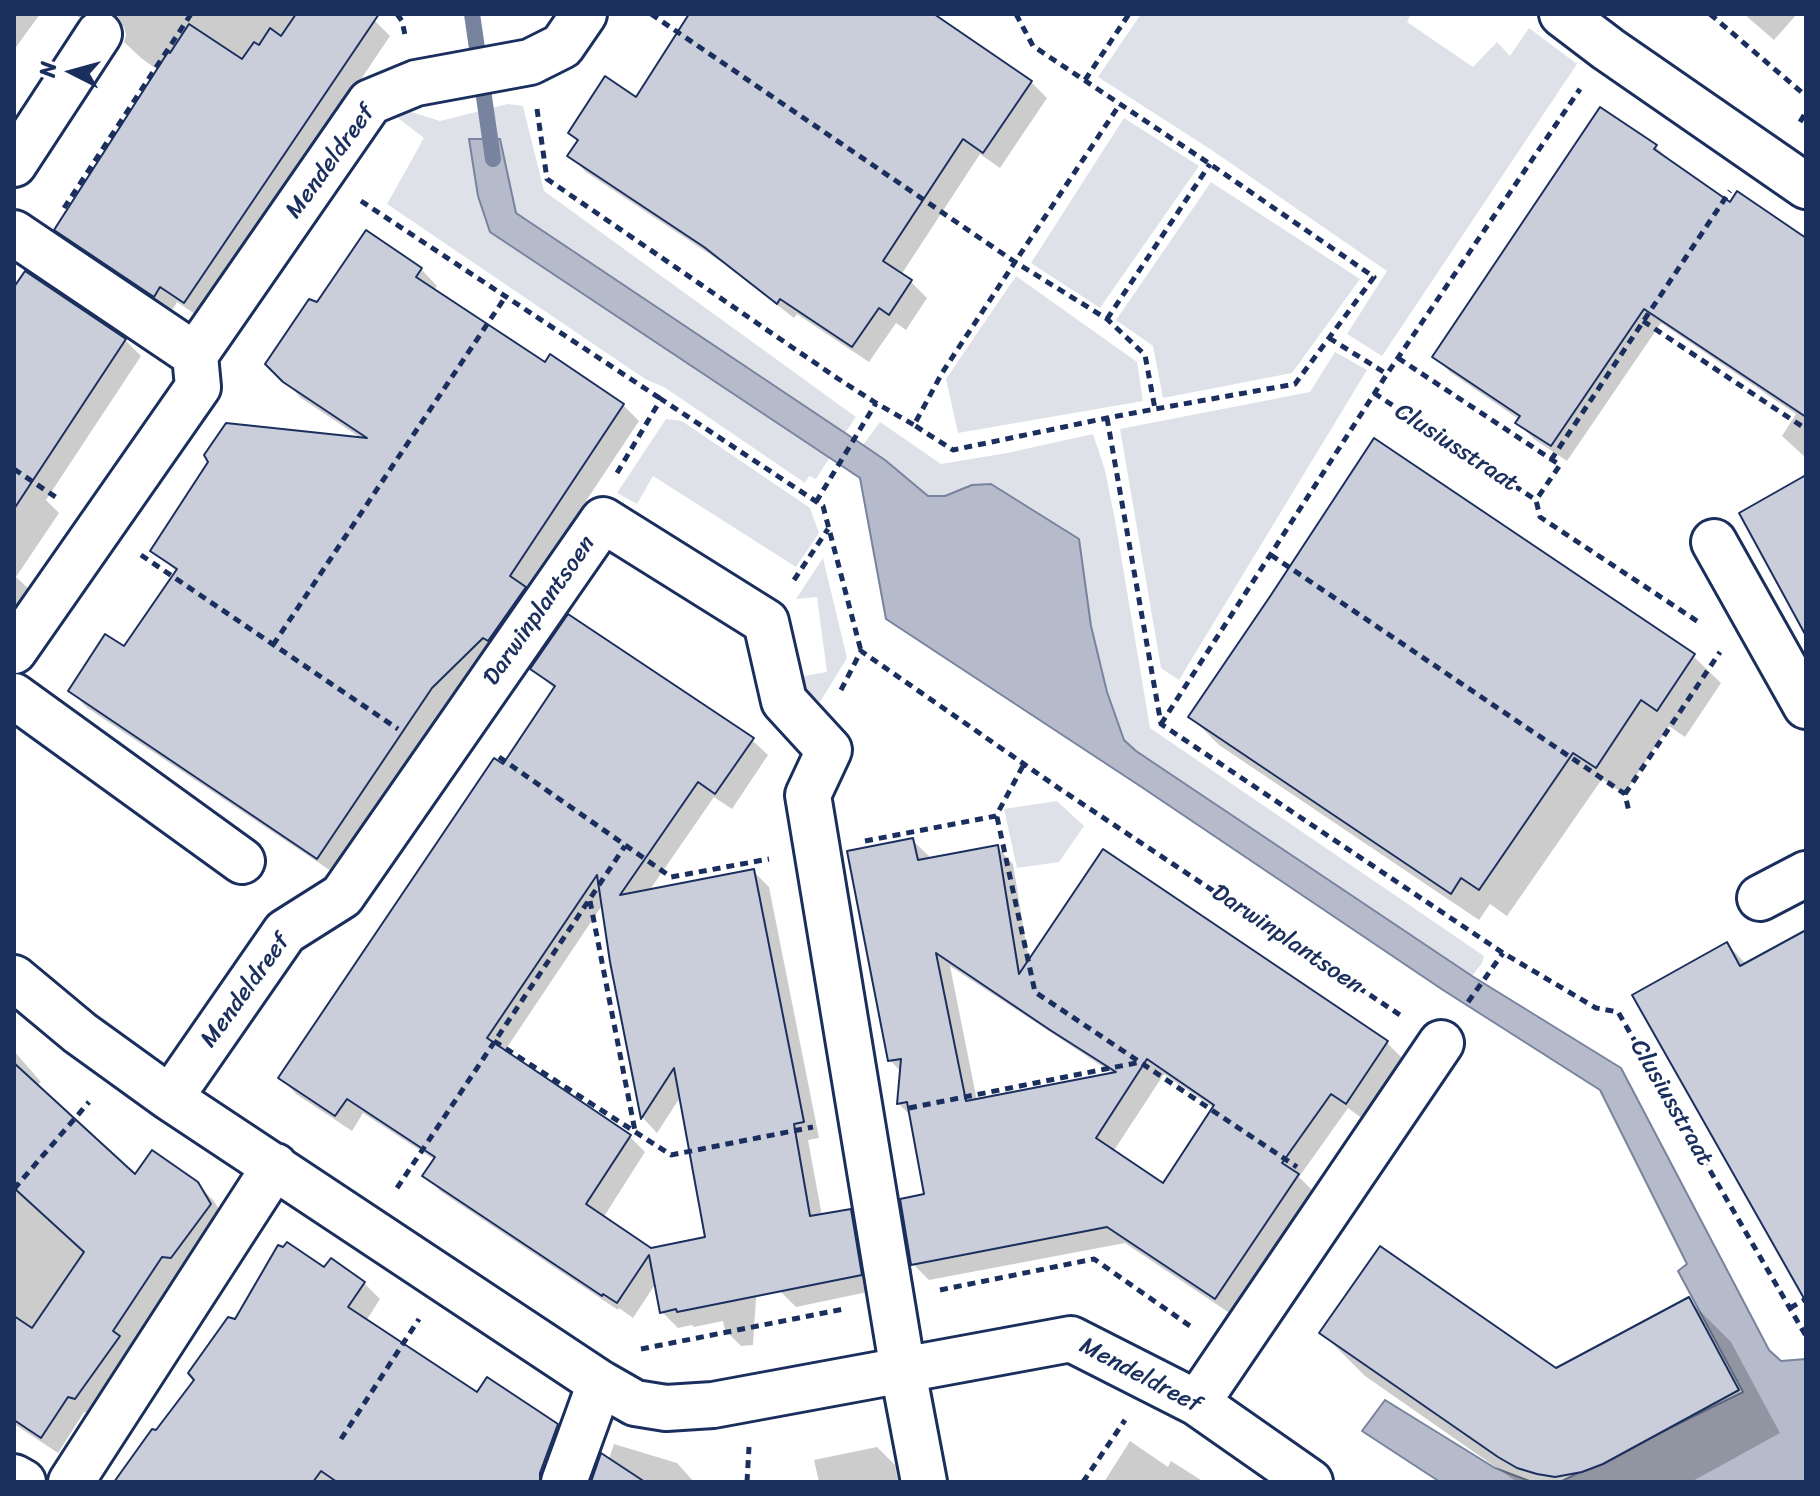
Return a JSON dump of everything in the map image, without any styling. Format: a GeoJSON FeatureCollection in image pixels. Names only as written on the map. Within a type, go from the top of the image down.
{"type":"FeatureCollection","features":[{"type":"Feature","properties":{"kind":"street","name":"Mendeldreef"},"geometry":{"type":"LineString","coordinates":[[195,355],[370,102],[416,83],[530,62],[562,46],[584,14]]}},
{"type":"Feature","properties":{"kind":"street"},"geometry":{"type":"LineString","coordinates":[[1567,15],[1608,49],[1806,186]]}},
{"type":"Feature","properties":{"kind":"street"},"geometry":{"type":"LineString","coordinates":[[14,164],[99,34]]}},
{"type":"Feature","properties":{"kind":"street"},"geometry":{"type":"LineString","coordinates":[[14,651],[198,387],[195,355],[25,241]]}},
{"type":"Feature","properties":{"kind":"street","name":"Darwinplantsoen"},"geometry":{"type":"LineString","coordinates":[[448,743],[603,520],[766,622]]}},
{"type":"Feature","properties":{"kind":"street"},"geometry":{"type":"LineString","coordinates":[[1714,542],[1739,624],[1806,706]]}},
{"type":"Feature","properties":{"kind":"street"},"geometry":{"type":"LineString","coordinates":[[766,622],[784,701],[829,750],[808,795],[924,1482]]}},
{"type":"Feature","properties":{"kind":"street"},"geometry":{"type":"LineString","coordinates":[[14,696],[242,861]]}},
{"type":"Feature","properties":{"kind":"street","name":"Mendeldreef"},"geometry":{"type":"LineString","coordinates":[[170,1098],[285,932],[342,896],[448,743]]}},
{"type":"Feature","properties":{"kind":"street"},"geometry":{"type":"LineString","coordinates":[[1760,898],[1806,874]]}},
{"type":"Feature","properties":{"kind":"street","name":"Mendeldreef"},"geometry":{"type":"LineString","coordinates":[[14,978],[80,1033],[170,1098],[600,1383],[635,1403],[666,1408],[713,1405],[1071,1339],[1197,1403],[1310,1482]]}},
{"type":"Feature","properties":{"kind":"street"},"geometry":{"type":"LineString","coordinates":[[1197,1403],[1441,1043]]}},
{"type":"Feature","properties":{"kind":"street"},"geometry":{"type":"LineString","coordinates":[[71,1482],[275,1166]]}},
{"type":"Feature","properties":{"kind":"street"},"geometry":{"type":"LineString","coordinates":[[564,1482],[600,1383]]}},
{"type":"Feature","properties":{"kind":"street"},"geometry":{"type":"LineString","coordinates":[[14,1477],[23,1482]]}},
{"type":"Feature","properties":{"kind":"path"},"geometry":{"type":"LineString","coordinates":[[25,241],[191,14]]}},
{"type":"Feature","properties":{"kind":"path"},"geometry":{"type":"LineString","coordinates":[[651,14],[1015,262],[1107,319],[1145,355],[1155,409]]}},
{"type":"Feature","properties":{"kind":"path"},"geometry":{"type":"LineString","coordinates":[[530,62],[547,179],[837,378],[953,450],[1295,384],[1374,277],[1033,46],[1016,14]]}},
{"type":"Feature","properties":{"kind":"path"},"geometry":{"type":"LineString","coordinates":[[1085,80],[1129,14]]}},
{"type":"Feature","properties":{"kind":"path"},"geometry":{"type":"LineString","coordinates":[[1710,14],[1806,96]]}},
{"type":"Feature","properties":{"kind":"path","name":"Clusiusstraat"},"geometry":{"type":"LineString","coordinates":[[1608,49],[1374,393],[1161,724],[1503,953],[1596,1008],[1618,1012],[1806,1336]]}},
{"type":"Feature","properties":{"kind":"path"},"geometry":{"type":"LineString","coordinates":[[914,425],[942,373],[1120,104]]}},
{"type":"Feature","properties":{"kind":"path"},"geometry":{"type":"LineString","coordinates":[[1551,460],[1756,151]]}},
{"type":"Feature","properties":{"kind":"path"},"geometry":{"type":"LineString","coordinates":[[1107,319],[1210,164]]}},
{"type":"Feature","properties":{"kind":"path"},"geometry":{"type":"LineString","coordinates":[[321,175],[823,506],[861,651],[835,701],[829,750]]}},
{"type":"Feature","properties":{"kind":"path"},"geometry":{"type":"LineString","coordinates":[[273,645],[506,296]]}},
{"type":"Feature","properties":{"kind":"path"},"geometry":{"type":"LineString","coordinates":[[1643,321],[1806,429]]}},
{"type":"Feature","properties":{"kind":"path"},"geometry":{"type":"LineString","coordinates":[[1329,338],[1387,374]]}},
{"type":"Feature","properties":{"kind":"path"},"geometry":{"type":"LineString","coordinates":[[1398,358],[1560,465],[1536,500]]}},
{"type":"Feature","properties":{"kind":"path","name":"Clusiusstraat"},"geometry":{"type":"LineString","coordinates":[[1374,393],[1536,500],[1540,517],[1739,624]]}},
{"type":"Feature","properties":{"kind":"path"},"geometry":{"type":"LineString","coordinates":[[603,520],[603,497],[661,399]]}},
{"type":"Feature","properties":{"kind":"path"},"geometry":{"type":"LineString","coordinates":[[816,502],[876,403]]}},
{"type":"Feature","properties":{"kind":"path"},"geometry":{"type":"LineString","coordinates":[[1107,418],[1161,724]]}},
{"type":"Feature","properties":{"kind":"path"},"geometry":{"type":"LineString","coordinates":[[14,469],[273,645],[625,846],[671,877],[996,816]]}},
{"type":"Feature","properties":{"kind":"path"},"geometry":{"type":"LineString","coordinates":[[766,622],[829,528]]}},
{"type":"Feature","properties":{"kind":"path"},"geometry":{"type":"LineString","coordinates":[[1271,555],[1625,794],[1629,812]]}},
{"type":"Feature","properties":{"kind":"path"},"geometry":{"type":"LineString","coordinates":[[1625,794],[1739,624]]}},
{"type":"Feature","properties":{"kind":"path","name":"Darwinplantsoen"},"geometry":{"type":"LineString","coordinates":[[861,651],[1441,1043]]}},
{"type":"Feature","properties":{"kind":"path"},"geometry":{"type":"LineString","coordinates":[[1024,764],[996,816],[1035,992],[1337,1195]]}},
{"type":"Feature","properties":{"kind":"path"},"geometry":{"type":"LineString","coordinates":[[370,1229],[625,846]]}},
{"type":"Feature","properties":{"kind":"path"},"geometry":{"type":"LineString","coordinates":[[590,899],[635,1131]]}},
{"type":"Feature","properties":{"kind":"path"},"geometry":{"type":"LineString","coordinates":[[1487,975],[1503,953]]}},
{"type":"Feature","properties":{"kind":"path"},"geometry":{"type":"LineString","coordinates":[[14,1189],[123,1064]]}},
{"type":"Feature","properties":{"kind":"path"},"geometry":{"type":"LineString","coordinates":[[341,1439],[445,1279]]}},
{"type":"Feature","properties":{"kind":"path"},"geometry":{"type":"LineString","coordinates":[[1790,1308],[1806,1299]]}},
{"type":"Feature","properties":{"kind":"path"},"geometry":{"type":"LineString","coordinates":[[1083,1482],[1151,1380]]}},
{"type":"Feature","properties":{"kind":"shaded area"},"geometry":{"type":"Polygon","coordinates":[[[1141,14],[1411,14],[1407,22],[1473,67],[1497,42],[1510,56],[1529,28],[1577,64],[1382,356],[1347,334],[1387,271],[1213,151],[1098,77],[1141,14]]]}},
{"type":"Feature","properties":{"kind":"shaded area"},"geometry":{"type":"Polygon","coordinates":[[[508,104],[523,106],[544,191],[856,417],[845,433],[515,213],[490,232],[830,457],[816,479],[809,476],[805,483],[387,204],[424,138],[394,115],[399,108],[440,121],[508,104]]]}},
{"type":"Feature","properties":{"kind":"shaded area"},"geometry":{"type":"Polygon","coordinates":[[[1124,118],[1199,166],[1100,308],[1031,263],[1124,118]]]}},
{"type":"Feature","properties":{"kind":"shaded area"},"geometry":{"type":"Polygon","coordinates":[[[1211,182],[1360,279],[1292,373],[1163,398],[1153,346],[1116,320],[1211,182]]]}},
{"type":"Feature","properties":{"kind":"shaded area"},"geometry":{"type":"Polygon","coordinates":[[[1016,276],[1137,362],[1143,401],[958,433],[946,379],[1016,276]]]}},
{"type":"Feature","properties":{"kind":"shaded area"},"geometry":{"type":"Polygon","coordinates":[[[1335,352],[1367,370],[1179,680],[1161,668],[1120,429],[1310,392],[1335,352]]]}},
{"type":"Feature","properties":{"kind":"shaded area"},"geometry":{"type":"Polygon","coordinates":[[[666,419],[682,421],[810,508],[819,533],[796,567],[653,476],[637,504],[617,493],[666,419]]]}},
{"type":"Feature","properties":{"kind":"shaded area"},"geometry":{"type":"Polygon","coordinates":[[[880,422],[941,464],[1093,434],[1105,470],[1115,520],[1150,728],[1484,956],[1472,976],[1123,740],[1107,692],[1091,626],[1078,539],[972,485],[945,496],[928,496],[863,445],[880,422]]]}},
{"type":"Feature","properties":{"kind":"shaded area"},"geometry":{"type":"Polygon","coordinates":[[[823,558],[847,658],[820,702],[792,678],[827,672],[817,597],[796,599],[823,558]]]}},
{"type":"Feature","properties":{"kind":"shaded area"},"geometry":{"type":"Polygon","coordinates":[[[1057,801],[1084,826],[1059,862],[1017,868],[1004,809],[1057,801]]]}},
{"type":"Feature","properties":{"kind":"water"},"geometry":{"type":"Polygon","coordinates":[[[469,139],[500,139],[516,213],[885,460],[928,496],[945,496],[972,485],[991,484],[1079,539],[1091,626],[1107,692],[1124,740],[1472,976],[1621,1068],[1769,1350],[1781,1361],[1806,1359],[1806,1480],[1560,1482],[1743,1392],[1678,1271],[1687,1264],[1600,1090],[1443,990],[886,619],[860,478],[490,232],[478,196],[469,139]]]}},
{"type":"Feature","properties":{"kind":"water"},"geometry":{"type":"Polygon","coordinates":[[[1385,1400],[1495,1468],[1532,1482],[1440,1482],[1362,1431],[1385,1400]]]}},
{"type":"Feature","properties":{"kind":"building"},"geometry":{"type":"Polygon","coordinates":[[[296,14],[379,14],[184,303],[160,287],[154,297],[54,230],[189,24],[242,59],[254,42],[259,45],[270,28],[281,36],[296,14]]]}},
{"type":"Feature","properties":{"kind":"building"},"geometry":{"type":"Polygon","coordinates":[[[689,14],[934,14],[1032,81],[983,153],[963,139],[883,261],[912,280],[889,315],[879,308],[852,347],[780,299],[777,304],[704,247],[567,156],[578,140],[568,133],[605,76],[636,97],[689,14]]]}},
{"type":"Feature","properties":{"kind":"building"},"geometry":{"type":"Polygon","coordinates":[[[1600,107],[1657,145],[1654,149],[1730,202],[1737,191],[1806,238],[1806,417],[1644,309],[1551,446],[1515,423],[1520,416],[1432,357],[1600,107]]]}},
{"type":"Feature","properties":{"kind":"building"},"geometry":{"type":"Polygon","coordinates":[[[366,230],[422,268],[416,277],[545,362],[550,354],[624,404],[510,576],[526,587],[488,641],[483,638],[432,688],[317,859],[68,691],[105,634],[124,646],[177,569],[150,551],[208,462],[204,455],[226,423],[367,438],[283,382],[265,364],[309,299],[317,302],[366,230]]]}},
{"type":"Feature","properties":{"kind":"building"},"geometry":{"type":"Polygon","coordinates":[[[25,271],[126,339],[14,509],[14,287],[25,271]]]}},
{"type":"Feature","properties":{"kind":"building"},"geometry":{"type":"Polygon","coordinates":[[[1374,438],[1695,654],[1657,711],[1641,700],[1596,768],[1573,753],[1479,890],[1461,878],[1451,894],[1188,717],[1374,438]]]}},
{"type":"Feature","properties":{"kind":"building"},"geometry":{"type":"Polygon","coordinates":[[[1806,475],[1806,636],[1739,513],[1806,475]]]}},
{"type":"Feature","properties":{"kind":"building"},"geometry":{"type":"Polygon","coordinates":[[[568,614],[754,738],[715,794],[698,782],[620,895],[754,869],[804,1122],[794,1124],[810,1216],[851,1209],[862,1275],[660,1313],[649,1255],[617,1303],[422,1176],[435,1157],[347,1099],[335,1116],[278,1078],[494,758],[503,764],[555,686],[530,669],[568,614]],[[597,875],[487,1038],[631,1135],[586,1204],[651,1248],[705,1237],[674,1068],[641,1119],[610,962],[597,875]]]}},
{"type":"Feature","properties":{"kind":"building"},"geometry":{"type":"Polygon","coordinates":[[[913,838],[918,860],[998,845],[1019,974],[1103,849],[1388,1041],[1346,1104],[1331,1094],[1282,1163],[1299,1174],[1215,1299],[1107,1227],[911,1265],[900,1199],[924,1194],[907,1102],[897,1104],[901,1059],[888,1061],[847,851],[913,838]],[[936,953],[966,1101],[1116,1072],[1050,1030],[936,953]],[[1147,1059],[1096,1138],[1163,1183],[1214,1105],[1147,1059]]]}},
{"type":"Feature","properties":{"kind":"building"},"geometry":{"type":"Polygon","coordinates":[[[1806,930],[1806,1302],[1632,995],[1727,942],[1740,966],[1806,930]]]}},
{"type":"Feature","properties":{"kind":"building"},"geometry":{"type":"Polygon","coordinates":[[[14,1063],[135,1174],[152,1150],[198,1182],[211,1204],[171,1258],[162,1257],[113,1331],[120,1336],[75,1399],[68,1397],[41,1438],[14,1420],[14,1316],[32,1328],[84,1252],[14,1188],[14,1063]]]}},
{"type":"Feature","properties":{"kind":"building"},"geometry":{"type":"Polygon","coordinates":[[[287,1242],[324,1267],[331,1258],[365,1282],[348,1307],[477,1392],[487,1377],[558,1424],[540,1473],[540,1482],[337,1482],[321,1471],[313,1482],[114,1482],[152,1429],[156,1430],[194,1380],[188,1373],[228,1317],[235,1319],[278,1245],[283,1247],[287,1242]]]}},
{"type":"Feature","properties":{"kind":"building"},"geometry":{"type":"Polygon","coordinates":[[[1380,1246],[1556,1368],[1689,1297],[1739,1390],[1603,1464],[1582,1472],[1555,1477],[1517,1468],[1319,1333],[1380,1246]]]}},
{"type":"Feature","properties":{"kind":"building"},"geometry":{"type":"Polygon","coordinates":[[[601,1453],[645,1482],[591,1482],[601,1453]]]}},
{"type":"Feature","properties":{"kind":"waterway"},"geometry":{"type":"LineString","coordinates":[[472,14],[493,159]]}}]}
